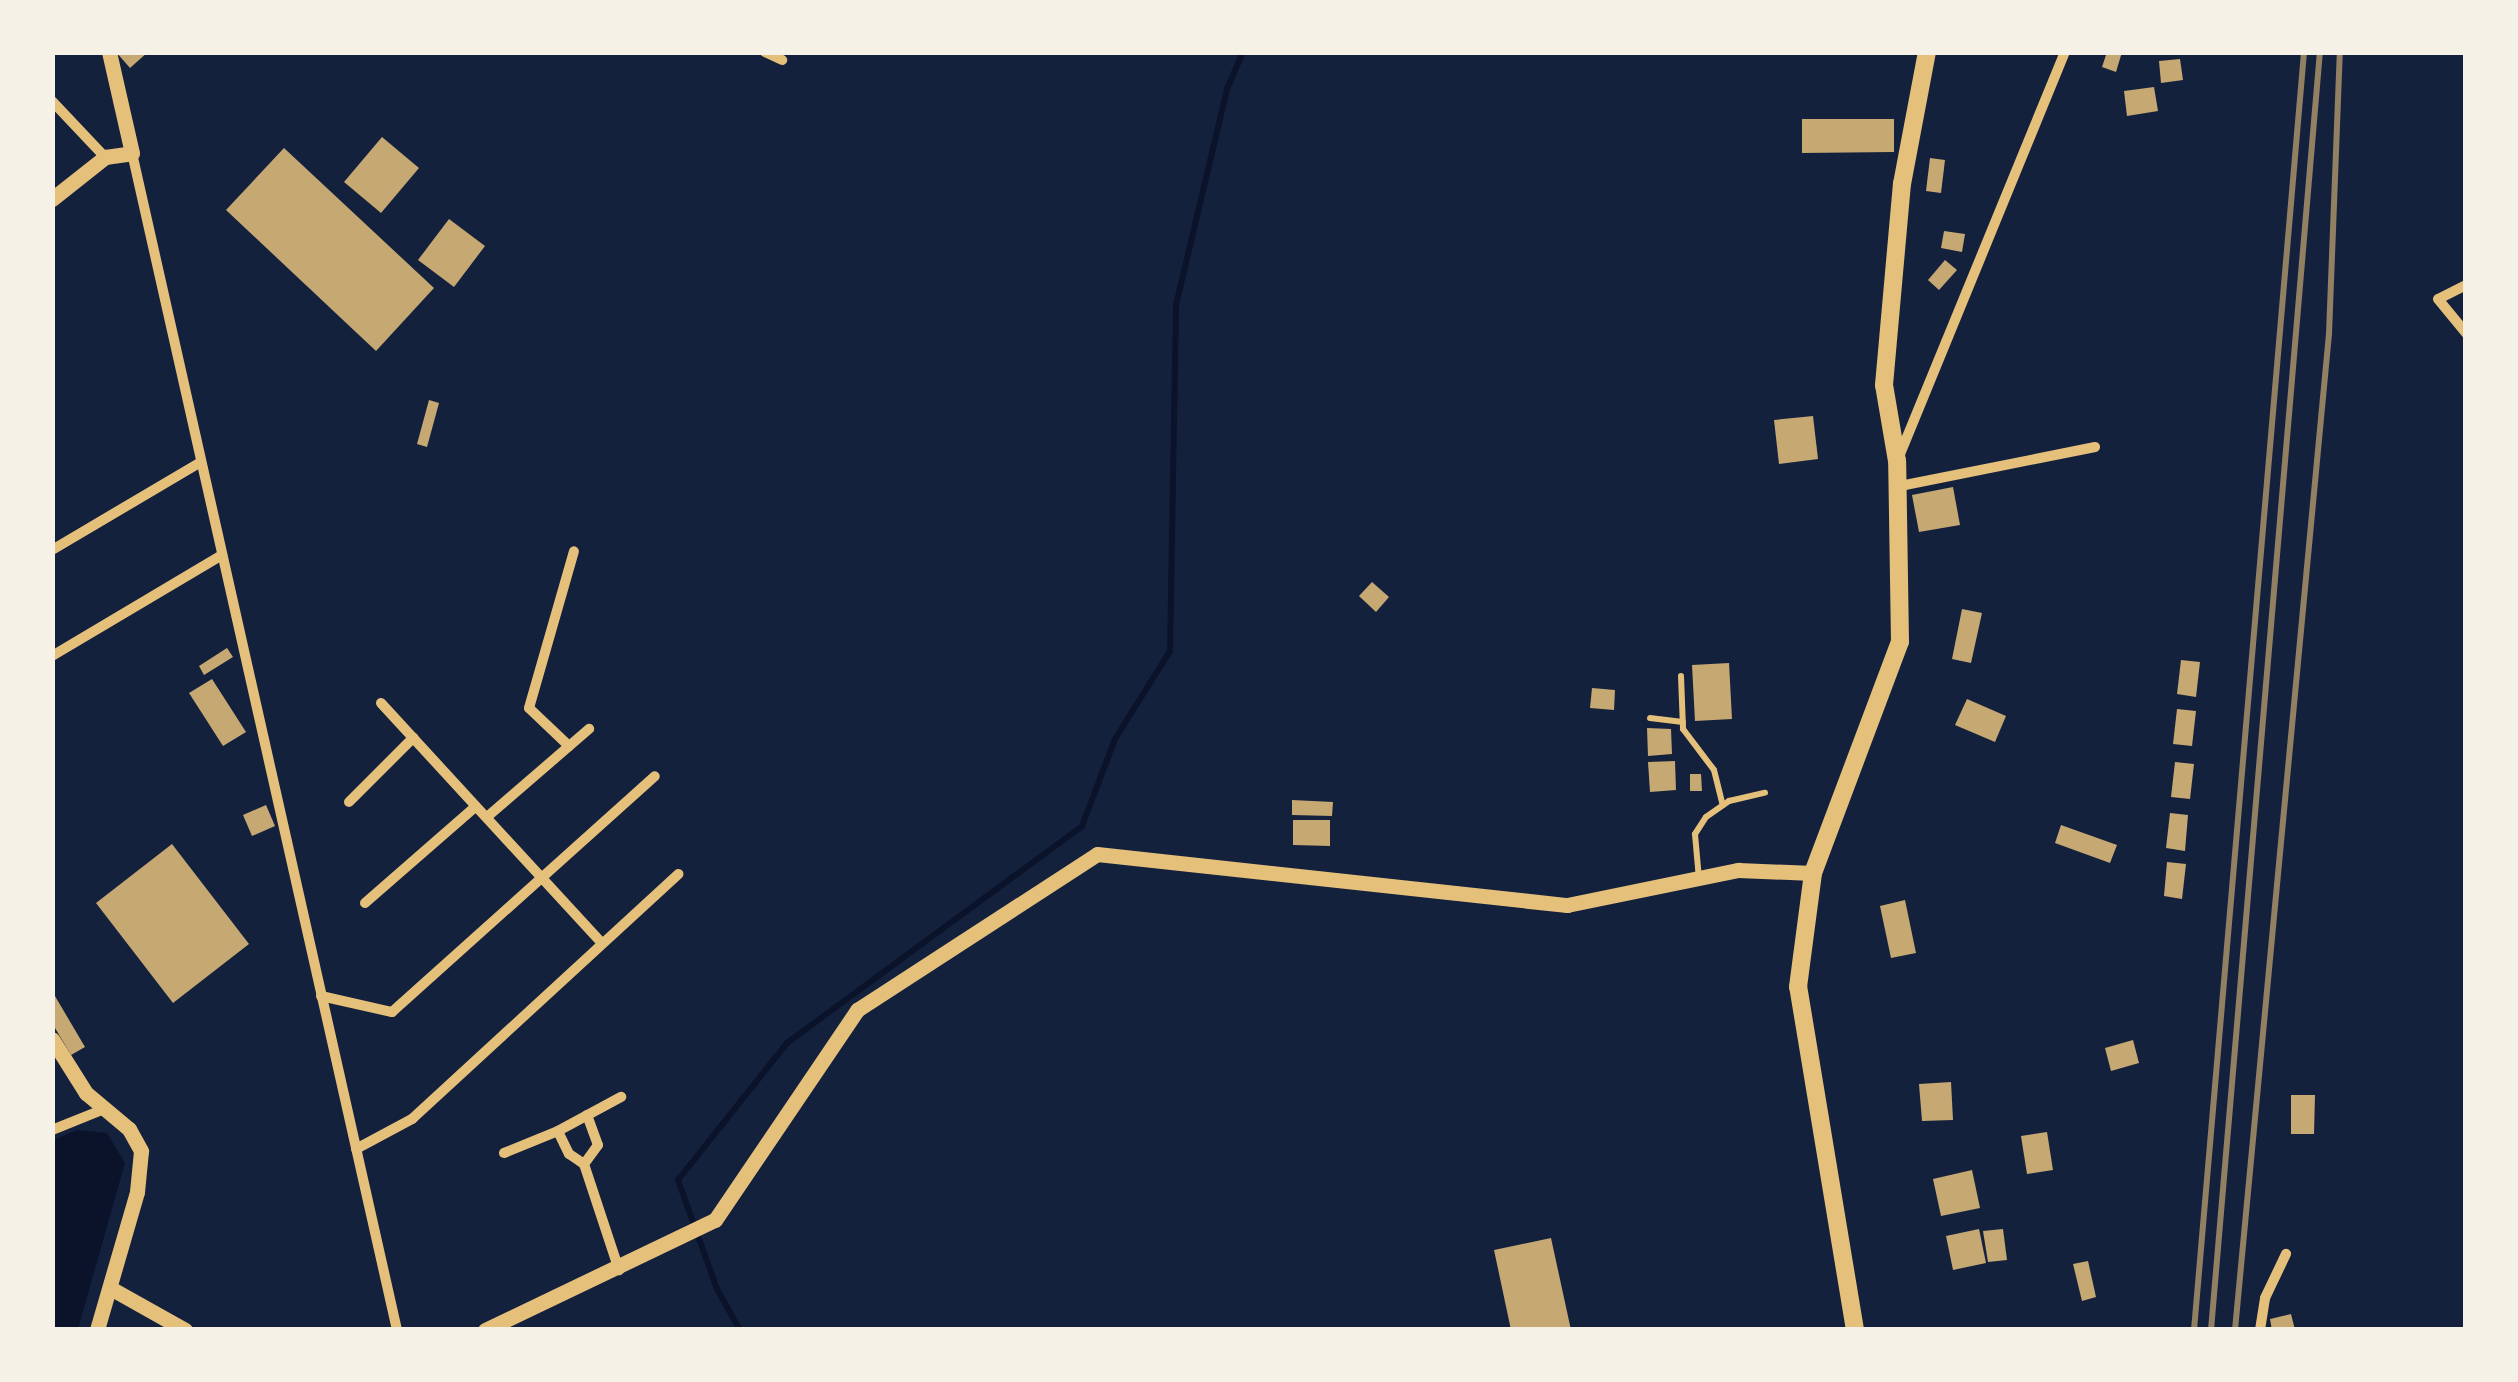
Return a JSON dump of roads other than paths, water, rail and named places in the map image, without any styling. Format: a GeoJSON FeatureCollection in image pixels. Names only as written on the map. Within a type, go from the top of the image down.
{"type":"FeatureCollection","features":[{"type":"Feature","properties":{"kind":"main road"},"geometry":{"type":"LineString","coordinates":[[1855,1330],[1798,986],[1813,873],[1900,642],[1894,488],[1897,462],[1884,385],[1902,184],[1928,52]]}},
{"type":"Feature","properties":{"kind":"street"},"geometry":{"type":"LineString","coordinates":[[109,52],[396,1330]]}},
{"type":"Feature","properties":{"kind":"street"},"geometry":{"type":"LineString","coordinates":[[765,52],[782,60]]}},
{"type":"Feature","properties":{"kind":"street"},"geometry":{"type":"LineString","coordinates":[[1897,462],[2065,52]]}},
{"type":"Feature","properties":{"kind":"street"},"geometry":{"type":"LineString","coordinates":[[52,101],[105,157]]}},
{"type":"Feature","properties":{"kind":"street"},"geometry":{"type":"LineString","coordinates":[[52,199],[105,157],[132,153]]}},
{"type":"Feature","properties":{"kind":"street"},"geometry":{"type":"LineString","coordinates":[[2466,285],[2438,298],[2466,332]]}},
{"type":"Feature","properties":{"kind":"street"},"geometry":{"type":"LineString","coordinates":[[1894,488],[2095,447]]}},
{"type":"Feature","properties":{"kind":"street"},"geometry":{"type":"LineString","coordinates":[[52,550],[201,462]]}},
{"type":"Feature","properties":{"kind":"street"},"geometry":{"type":"LineString","coordinates":[[570,746],[529,708],[574,550]]}},
{"type":"Feature","properties":{"kind":"street"},"geometry":{"type":"LineString","coordinates":[[52,656],[222,555]]}},
{"type":"Feature","properties":{"kind":"street"},"geometry":{"type":"LineString","coordinates":[[381,703],[602,943]]}},
{"type":"Feature","properties":{"kind":"street"},"geometry":{"type":"LineString","coordinates":[[487,817],[589,729]]}},
{"type":"Feature","properties":{"kind":"street"},"geometry":{"type":"LineString","coordinates":[[349,802],[413,738]]}},
{"type":"Feature","properties":{"kind":"street"},"geometry":{"type":"LineString","coordinates":[[322,996],[392,1012],[655,776]]}},
{"type":"Feature","properties":{"kind":"street"},"geometry":{"type":"LineString","coordinates":[[366,903],[476,806]]}},
{"type":"Feature","properties":{"kind":"street"},"geometry":{"type":"LineString","coordinates":[[484,1330],[619,1271],[708,1225],[857,1010],[1096,854],[1567,906],[1738,870],[1813,873]]}},
{"type":"Feature","properties":{"kind":"street"},"geometry":{"type":"LineString","coordinates":[[356,1149],[412,1119],[678,874]]}},
{"type":"Feature","properties":{"kind":"street"},"geometry":{"type":"LineString","coordinates":[[52,1039],[104,1109],[129,1129],[142,1152],[112,1289],[97,1330]]}},
{"type":"Feature","properties":{"kind":"street"},"geometry":{"type":"LineString","coordinates":[[504,1153],[621,1097]]}},
{"type":"Feature","properties":{"kind":"street"},"geometry":{"type":"LineString","coordinates":[[52,1130],[104,1109]]}},
{"type":"Feature","properties":{"kind":"street"},"geometry":{"type":"LineString","coordinates":[[584,1164],[598,1145],[587,1115]]}},
{"type":"Feature","properties":{"kind":"street"},"geometry":{"type":"LineString","coordinates":[[558,1130],[569,1154],[584,1164],[619,1271]]}},
{"type":"Feature","properties":{"kind":"street"},"geometry":{"type":"LineString","coordinates":[[2260,1330],[2264,1298],[2286,1254]]}},
{"type":"Feature","properties":{"kind":"street"},"geometry":{"type":"LineString","coordinates":[[112,1289],[185,1330]]}},
{"type":"Feature","properties":{"kind":"lane"},"geometry":{"type":"LineString","coordinates":[[1681,676],[1683,722],[1714,770],[1723,805]]}},
{"type":"Feature","properties":{"kind":"lane"},"geometry":{"type":"LineString","coordinates":[[1650,718],[1683,722]]}},
{"type":"Feature","properties":{"kind":"lane"},"geometry":{"type":"LineString","coordinates":[[1699,879],[1696,834],[1723,805],[1765,793]]}},
{"type":"Feature","properties":{"kind":"water"},"geometry":{"type":"Polygon","coordinates":[[[77,1130],[107,1133],[125,1163],[78,1329],[53,1329],[53,1140],[77,1130]]]}},
{"type":"Feature","properties":{"kind":"waterway"},"geometry":{"type":"LineString","coordinates":[[740,1330],[717,1289],[678,1180],[787,1043],[1082,826],[1115,739],[1170,651],[1176,305],[1227,89],[1243,52]]}},
{"type":"Feature","properties":{"kind":"railway"},"geometry":{"type":"LineString","coordinates":[[2194,1330],[2304,52]]}},
{"type":"Feature","properties":{"kind":"railway"},"geometry":{"type":"LineString","coordinates":[[2211,1330],[2320,52]]}},
{"type":"Feature","properties":{"kind":"railway"},"geometry":{"type":"LineString","coordinates":[[2235,1330],[2329,334],[2340,52]]}}]}
